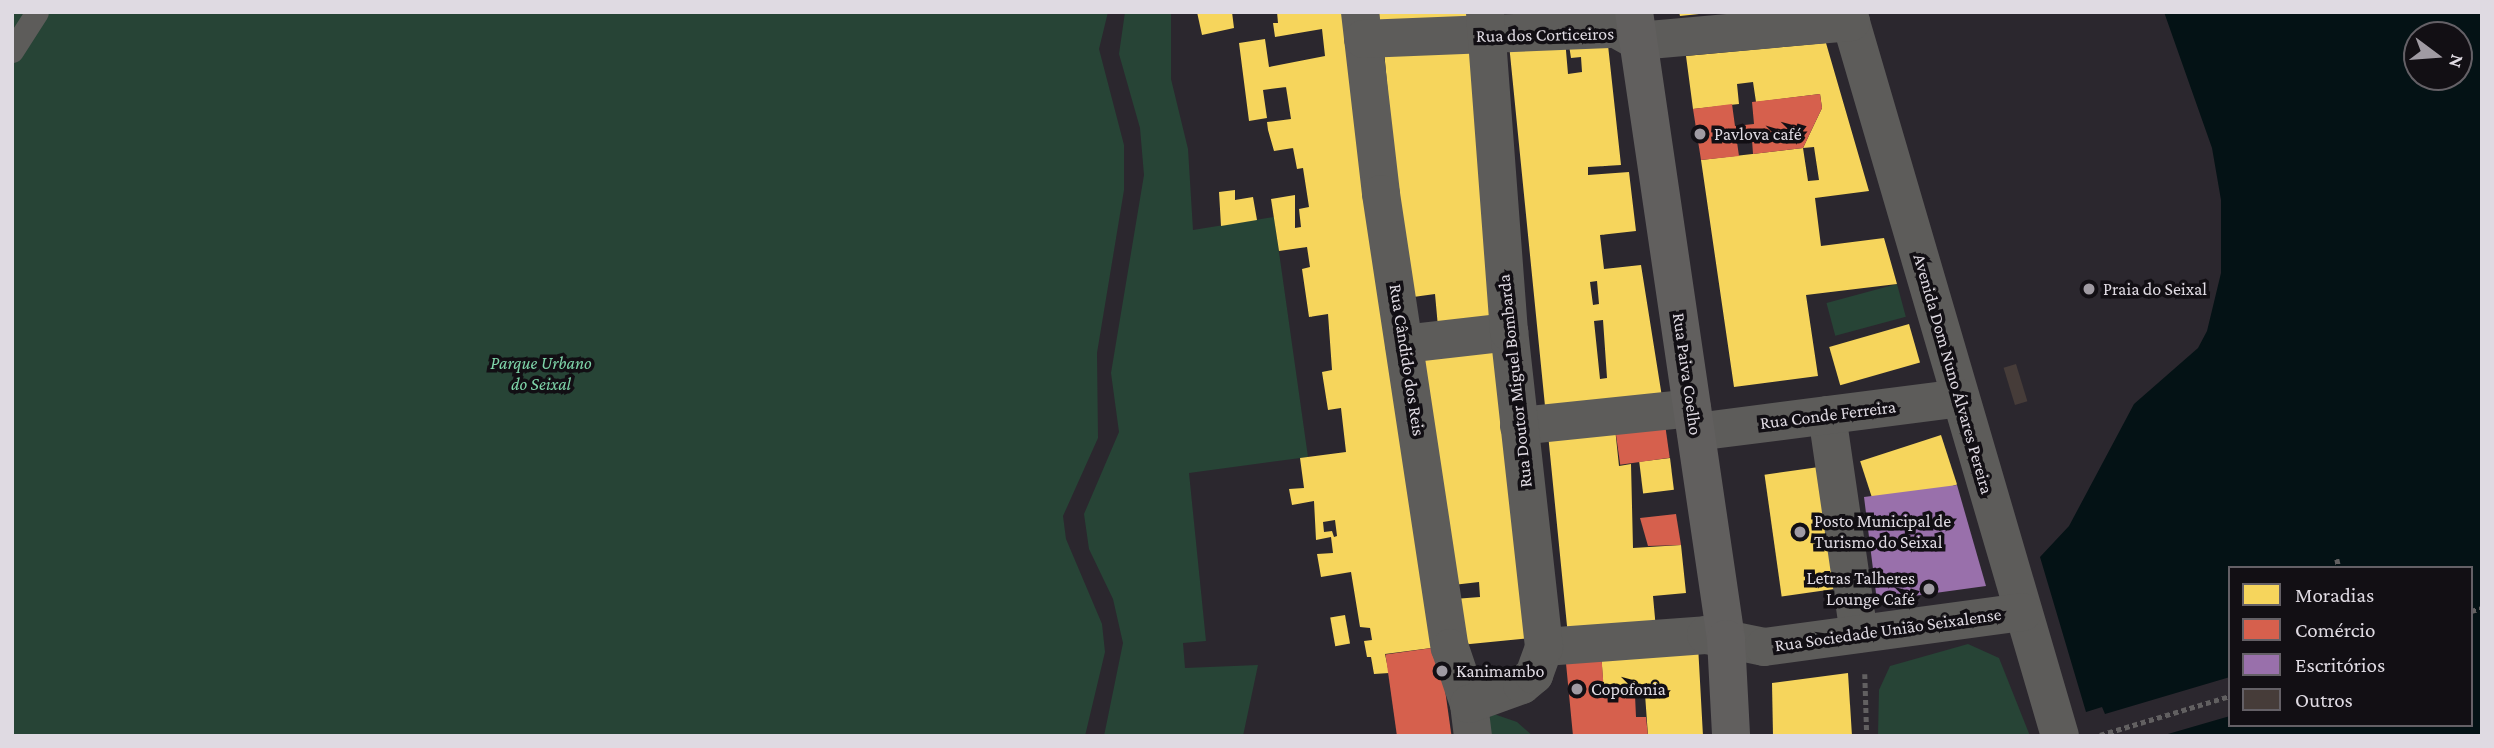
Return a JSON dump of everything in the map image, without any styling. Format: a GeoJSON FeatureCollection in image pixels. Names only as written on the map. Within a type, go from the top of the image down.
{"type":"FeatureCollection","features":[{"type":"Feature","properties":{"kind":"street","name":"Rua dos Corticeiros"},"geometry":{"type":"LineString","coordinates":[[1362,26],[1486,24],[1616,29],[1849,17]]}},
{"type":"Feature","properties":{"kind":"street","name":"Avenida Dom Nuno Álvares Pereira"},"geometry":{"type":"LineString","coordinates":[[1849,17],[2060,736]]}},
{"type":"Feature","properties":{"kind":"street","name":"Rua Doutor Miguel Bombarda"},"geometry":{"type":"LineString","coordinates":[[1486,24],[1509,332],[1544,647]]}},
{"type":"Feature","properties":{"kind":"street","name":"Rua Cândido dos Reis"},"geometry":{"type":"LineString","coordinates":[[1362,26],[1404,344],[1450,648],[1471,720]]}},
{"type":"Feature","properties":{"kind":"street","name":"Rua Paiva Coelho"},"geometry":{"type":"LineString","coordinates":[[1636,26],[1726,639],[1731,736]]}},
{"type":"Feature","properties":{"kind":"street"},"geometry":{"type":"LineString","coordinates":[[1404,344],[1509,332]]}},
{"type":"Feature","properties":{"kind":"street","name":"Rua Conde Ferreira"},"geometry":{"type":"LineString","coordinates":[[1519,426],[1827,415],[1960,398]]}},
{"type":"Feature","properties":{"kind":"street"},"geometry":{"type":"LineString","coordinates":[[1827,415],[1859,634]]}},
{"type":"Feature","properties":{"kind":"street","name":"Rua Sociedade União Seixalense"},"geometry":{"type":"LineString","coordinates":[[1544,647],[1706,635],[1764,647],[2023,612]]}},
{"type":"Feature","properties":{"kind":"street"},"geometry":{"type":"LineString","coordinates":[[1471,720],[1534,675],[1544,647]]}},
{"type":"Feature","properties":{"kind":"lane"},"geometry":{"type":"LineString","coordinates":[[12,51],[37,12]]}},
{"type":"Feature","properties":{"kind":"path"},"geometry":{"type":"LineString","coordinates":[[2337,559],[2339,566]]}},
{"type":"Feature","properties":{"kind":"path"},"geometry":{"type":"LineString","coordinates":[[1859,634],[1867,736]]}},
{"type":"Feature","properties":{"kind":"path"},"geometry":{"type":"LineString","coordinates":[[2097,736],[2228,697]]}},
{"type":"Feature","properties":{"kind":"green space","name":"Parque Urbano do Seixal"},"geometry":{"type":"Polygon","coordinates":[[[12,12],[1108,12],[1099,49],[1124,145],[1124,190],[1097,353],[1098,438],[1063,516],[1066,539],[1102,624],[1105,652],[1085,736],[12,736],[12,12]]]}},
{"type":"Feature","properties":{"kind":"green space"},"geometry":{"type":"Polygon","coordinates":[[[1125,12],[1171,12],[1171,79],[1188,149],[1193,230],[1274,217],[1308,457],[1189,473],[1206,641],[1183,643],[1185,668],[1258,665],[1243,736],[1104,736],[1123,643],[1113,599],[1089,549],[1084,514],[1119,432],[1111,373],[1144,175],[1140,128],[1119,54],[1125,12]]]}},
{"type":"Feature","properties":{"kind":"green space"},"geometry":{"type":"Polygon","coordinates":[[[1897,284],[1906,317],[1835,336],[1826,303],[1897,284]]]}},
{"type":"Feature","properties":{"kind":"green space"},"geometry":{"type":"Polygon","coordinates":[[[1968,644],[1999,658],[2030,736],[1878,736],[1879,690],[1890,666],[1968,644]]]}},
{"type":"Feature","properties":{"kind":"green space"},"geometry":{"type":"Polygon","coordinates":[[[1491,713],[1517,722],[1533,736],[1486,736],[1491,713]]]}},
{"type":"Feature","properties":{"kind":"shaded area"},"geometry":{"type":"Polygon","coordinates":[[[2164,12],[2482,12],[2482,736],[2161,736],[2228,717],[2228,727],[2473,727],[2473,566],[2228,566],[2228,678],[2105,714],[2102,707],[2086,712],[2040,557],[2069,526],[2134,404],[2198,348],[2207,331],[2221,273],[2221,200],[2212,148],[2164,12]]]}},
{"type":"Feature","properties":{"kind":"building: Moradias"},"geometry":{"type":"Polygon","coordinates":[[[1197,12],[1232,12],[1234,28],[1202,35],[1197,12]]]}},
{"type":"Feature","properties":{"kind":"building: Moradias"},"geometry":{"type":"Polygon","coordinates":[[[1277,12],[1345,12],[1439,647],[1385,654],[1389,673],[1374,674],[1371,657],[1367,657],[1364,641],[1372,640],[1370,628],[1360,627],[1351,572],[1321,577],[1317,554],[1333,553],[1331,537],[1316,540],[1314,501],[1292,505],[1289,489],[1304,488],[1300,458],[1346,452],[1341,408],[1328,410],[1322,372],[1332,370],[1328,314],[1309,317],[1302,269],[1310,267],[1307,247],[1279,251],[1271,199],[1295,195],[1295,228],[1301,227],[1299,209],[1309,207],[1303,168],[1297,169],[1293,148],[1274,151],[1268,130],[1267,122],[1291,119],[1286,87],[1263,90],[1267,118],[1249,121],[1239,43],[1265,39],[1269,67],[1325,56],[1322,29],[1275,37],[1273,23],[1278,23],[1277,12]],[[1335,520],[1323,522],[1324,532],[1332,531],[1334,537],[1337,536],[1335,520]]]}},
{"type":"Feature","properties":{"kind":"building: Moradias"},"geometry":{"type":"Polygon","coordinates":[[[1379,12],[1472,12],[1472,24],[1380,27],[1379,12]]]}},
{"type":"Feature","properties":{"kind":"building: Moradias"},"geometry":{"type":"Polygon","coordinates":[[[1679,12],[1699,12],[1699,14],[1680,16],[1679,12]]]}},
{"type":"Feature","properties":{"kind":"building: Moradias"},"geometry":{"type":"Polygon","coordinates":[[[1607,36],[1621,165],[1588,167],[1588,175],[1629,172],[1636,231],[1600,235],[1604,269],[1641,265],[1662,397],[1545,406],[1509,44],[1565,39],[1568,74],[1582,72],[1581,57],[1571,58],[1568,39],[1607,36]],[[1597,281],[1590,282],[1593,305],[1599,304],[1597,281]],[[1603,320],[1594,321],[1600,379],[1607,378],[1603,320]]]}},
{"type":"Feature","properties":{"kind":"building: Moradias"},"geometry":{"type":"Polygon","coordinates":[[[1826,43],[1869,191],[1815,198],[1821,246],[1884,238],[1897,284],[1806,295],[1818,376],[1734,387],[1701,160],[1803,148],[1822,108],[1820,94],[1756,102],[1753,82],[1737,84],[1739,104],[1693,109],[1686,56],[1826,43]],[[1814,147],[1803,148],[1808,181],[1819,180],[1814,147]]]}},
{"type":"Feature","properties":{"kind":"building: Moradias"},"geometry":{"type":"Polygon","coordinates":[[[1474,48],[1494,319],[1438,327],[1435,294],[1406,298],[1384,50],[1474,48]]]}},
{"type":"Feature","properties":{"kind":"building: Moradias"},"geometry":{"type":"Polygon","coordinates":[[[1235,190],[1235,200],[1253,197],[1257,220],[1221,226],[1219,192],[1235,190]]]}},
{"type":"Feature","properties":{"kind":"building: Moradias"},"geometry":{"type":"Polygon","coordinates":[[[1909,324],[1920,362],[1840,385],[1829,347],[1909,324]]]}},
{"type":"Feature","properties":{"kind":"building: Moradias"},"geometry":{"type":"Polygon","coordinates":[[[1498,349],[1530,638],[1460,645],[1454,599],[1480,597],[1479,582],[1453,585],[1419,358],[1498,349]]]}},
{"type":"Feature","properties":{"kind":"building: Moradias"},"geometry":{"type":"Polygon","coordinates":[[[1615,428],[1619,466],[1631,464],[1633,548],[1681,545],[1686,593],[1653,596],[1656,629],[1568,636],[1548,434],[1615,428]]]}},
{"type":"Feature","properties":{"kind":"building: Moradias"},"geometry":{"type":"Polygon","coordinates":[[[1941,435],[1957,484],[1876,511],[1860,461],[1941,435]]]}},
{"type":"Feature","properties":{"kind":"building: Moradias"},"geometry":{"type":"Polygon","coordinates":[[[1670,458],[1674,490],[1643,494],[1639,462],[1670,458]]]}},
{"type":"Feature","properties":{"kind":"building: Moradias","name":"Posto Municipal de Turismo do Seixal"},"geometry":{"type":"Polygon","coordinates":[[[1819,467],[1836,589],[1782,596],[1765,475],[1819,467]]]}},
{"type":"Feature","properties":{"kind":"building: Moradias"},"geometry":{"type":"Polygon","coordinates":[[[1345,615],[1350,644],[1335,646],[1330,618],[1345,615]]]}},
{"type":"Feature","properties":{"kind":"building: Moradias"},"geometry":{"type":"Polygon","coordinates":[[[1698,645],[1703,736],[1648,736],[1645,694],[1604,697],[1601,651],[1698,645]]]}},
{"type":"Feature","properties":{"kind":"building: Moradias"},"geometry":{"type":"Polygon","coordinates":[[[1848,673],[1852,736],[1773,736],[1772,683],[1848,673]]]}},
{"type":"Feature","properties":{"kind":"building: Comércio"},"geometry":{"type":"Polygon","coordinates":[[[1820,94],[1822,108],[1803,148],[1753,154],[1752,140],[1737,142],[1739,156],[1701,160],[1693,109],[1732,104],[1735,126],[1754,124],[1752,102],[1820,94]]]}},
{"type":"Feature","properties":{"kind":"building: Comércio"},"geometry":{"type":"Polygon","coordinates":[[[1665,424],[1670,458],[1620,465],[1615,431],[1665,424]]]}},
{"type":"Feature","properties":{"kind":"building: Comércio"},"geometry":{"type":"Polygon","coordinates":[[[1676,514],[1681,545],[1648,546],[1640,518],[1676,514]]]}},
{"type":"Feature","properties":{"kind":"building: Comércio"},"geometry":{"type":"Polygon","coordinates":[[[1439,647],[1452,736],[1397,736],[1386,655],[1439,647]]]}},
{"type":"Feature","properties":{"kind":"building: Comércio"},"geometry":{"type":"Polygon","coordinates":[[[1601,651],[1604,692],[1596,692],[1597,698],[1635,695],[1636,717],[1646,717],[1648,736],[1573,736],[1565,653],[1601,651]]]}},
{"type":"Feature","properties":{"kind":"building: Escritórios"},"geometry":{"type":"Polygon","coordinates":[[[1957,485],[1986,586],[1877,601],[1864,497],[1957,485]]]}},
{"type":"Feature","properties":{"kind":"building: Outros"},"geometry":{"type":"Polygon","coordinates":[[[2016,364],[2027,401],[2015,405],[2004,368],[2016,364]]]}},
{"type":"Feature","properties":{"kind":"place","name":"Pavlova café"},"geometry":{"type":"Point","coordinates":[1700,134]}},
{"type":"Feature","properties":{"kind":"place","name":"Praia do Seixal"},"geometry":{"type":"Point","coordinates":[2089,289]}},
{"type":"Feature","properties":{"kind":"place","name":"Posto Municipal de Turismo do Seixal"},"geometry":{"type":"Point","coordinates":[1800,532]}},
{"type":"Feature","properties":{"kind":"place","name":"Letras Talheres Lounge Café"},"geometry":{"type":"Point","coordinates":[1929,589]}},
{"type":"Feature","properties":{"kind":"place","name":"Kanimambo"},"geometry":{"type":"Point","coordinates":[1442,671]}},
{"type":"Feature","properties":{"kind":"place","name":"Copofonia"},"geometry":{"type":"Point","coordinates":[1577,689]}}]}
